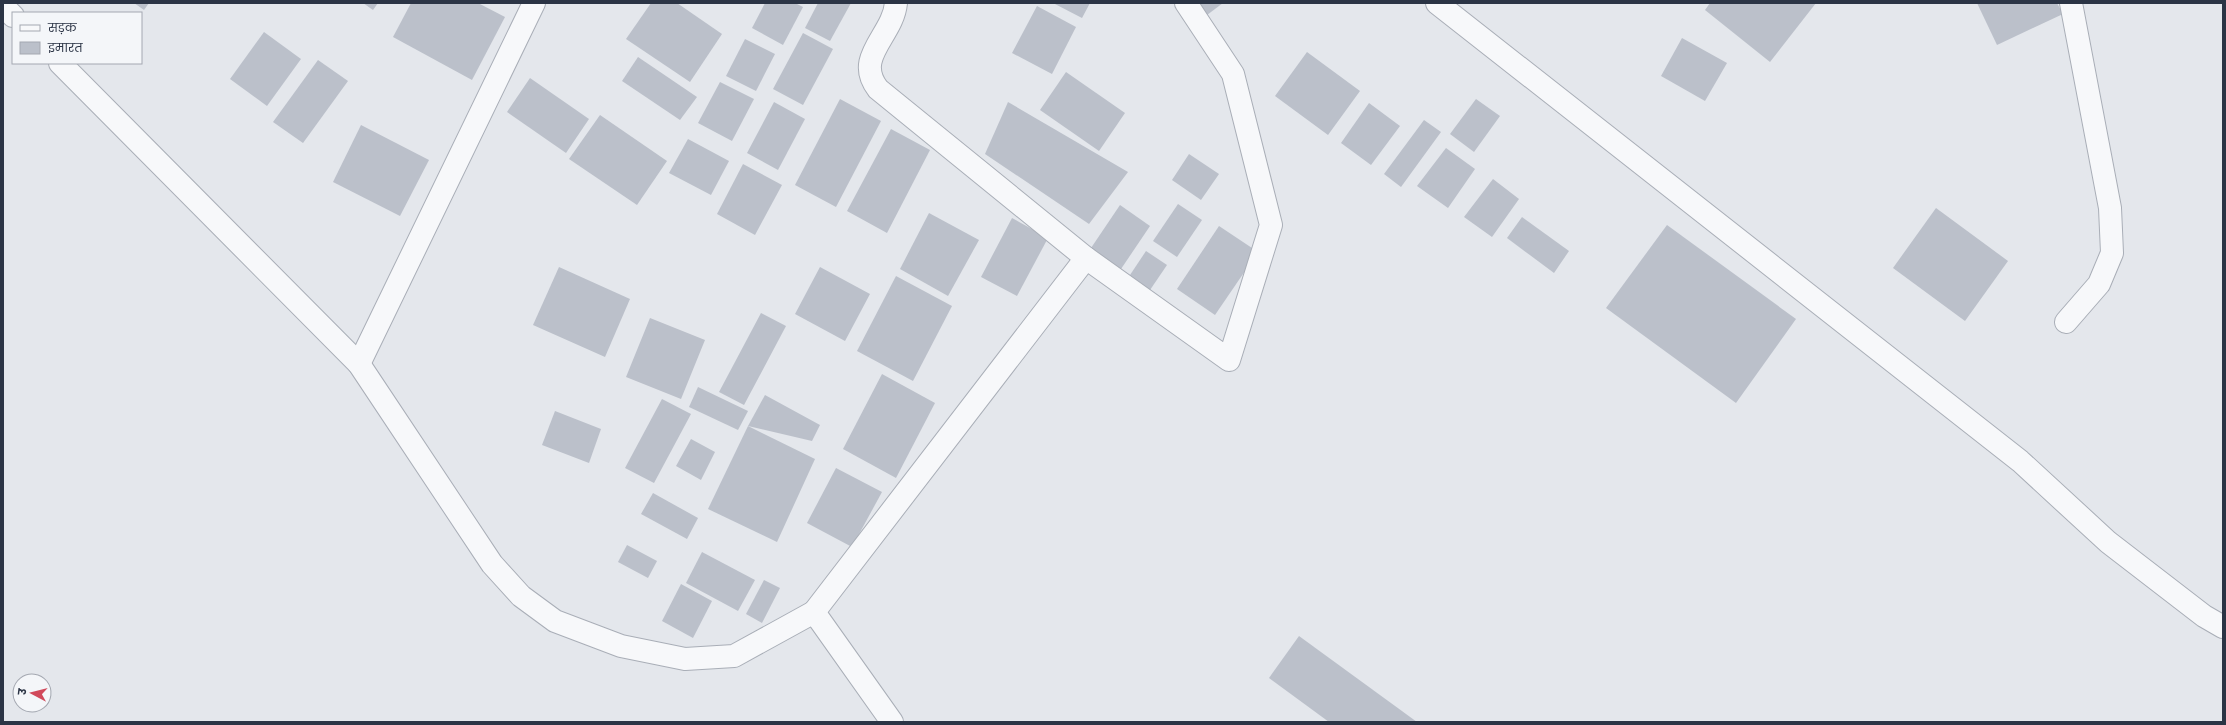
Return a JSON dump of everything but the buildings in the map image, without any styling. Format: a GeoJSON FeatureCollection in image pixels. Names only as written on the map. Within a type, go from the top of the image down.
{"type":"FeatureCollection","features":[{"type":"Feature","properties":{"kind":"street"},"geometry":{"type":"LineString","coordinates":[[359,364],[534,3]]}},
{"type":"Feature","properties":{"kind":"street"},"geometry":{"type":"LineString","coordinates":[[896,3],[890,25],[870,58],[869,72],[875,86],[1086,258],[1228,360],[1271,225],[1233,74],[1186,3]]}},
{"type":"Feature","properties":{"kind":"street"},"geometry":{"type":"LineString","coordinates":[[1437,3],[2020,461],[2108,542],[2204,616],[2223,627]]}},
{"type":"Feature","properties":{"kind":"street"},"geometry":{"type":"LineString","coordinates":[[2066,322],[2099,284],[2112,253],[2110,208],[2071,3]]}},
{"type":"Feature","properties":{"kind":"street"},"geometry":{"type":"LineString","coordinates":[[3,6],[12,15]]}},
{"type":"Feature","properties":{"kind":"street"},"geometry":{"type":"LineString","coordinates":[[61,64],[359,364],[492,564],[521,596],[555,621],[621,646],[685,659],[734,656],[814,612],[1086,258]]}},
{"type":"Feature","properties":{"kind":"street"},"geometry":{"type":"LineString","coordinates":[[814,612],[892,722]]}}]}
